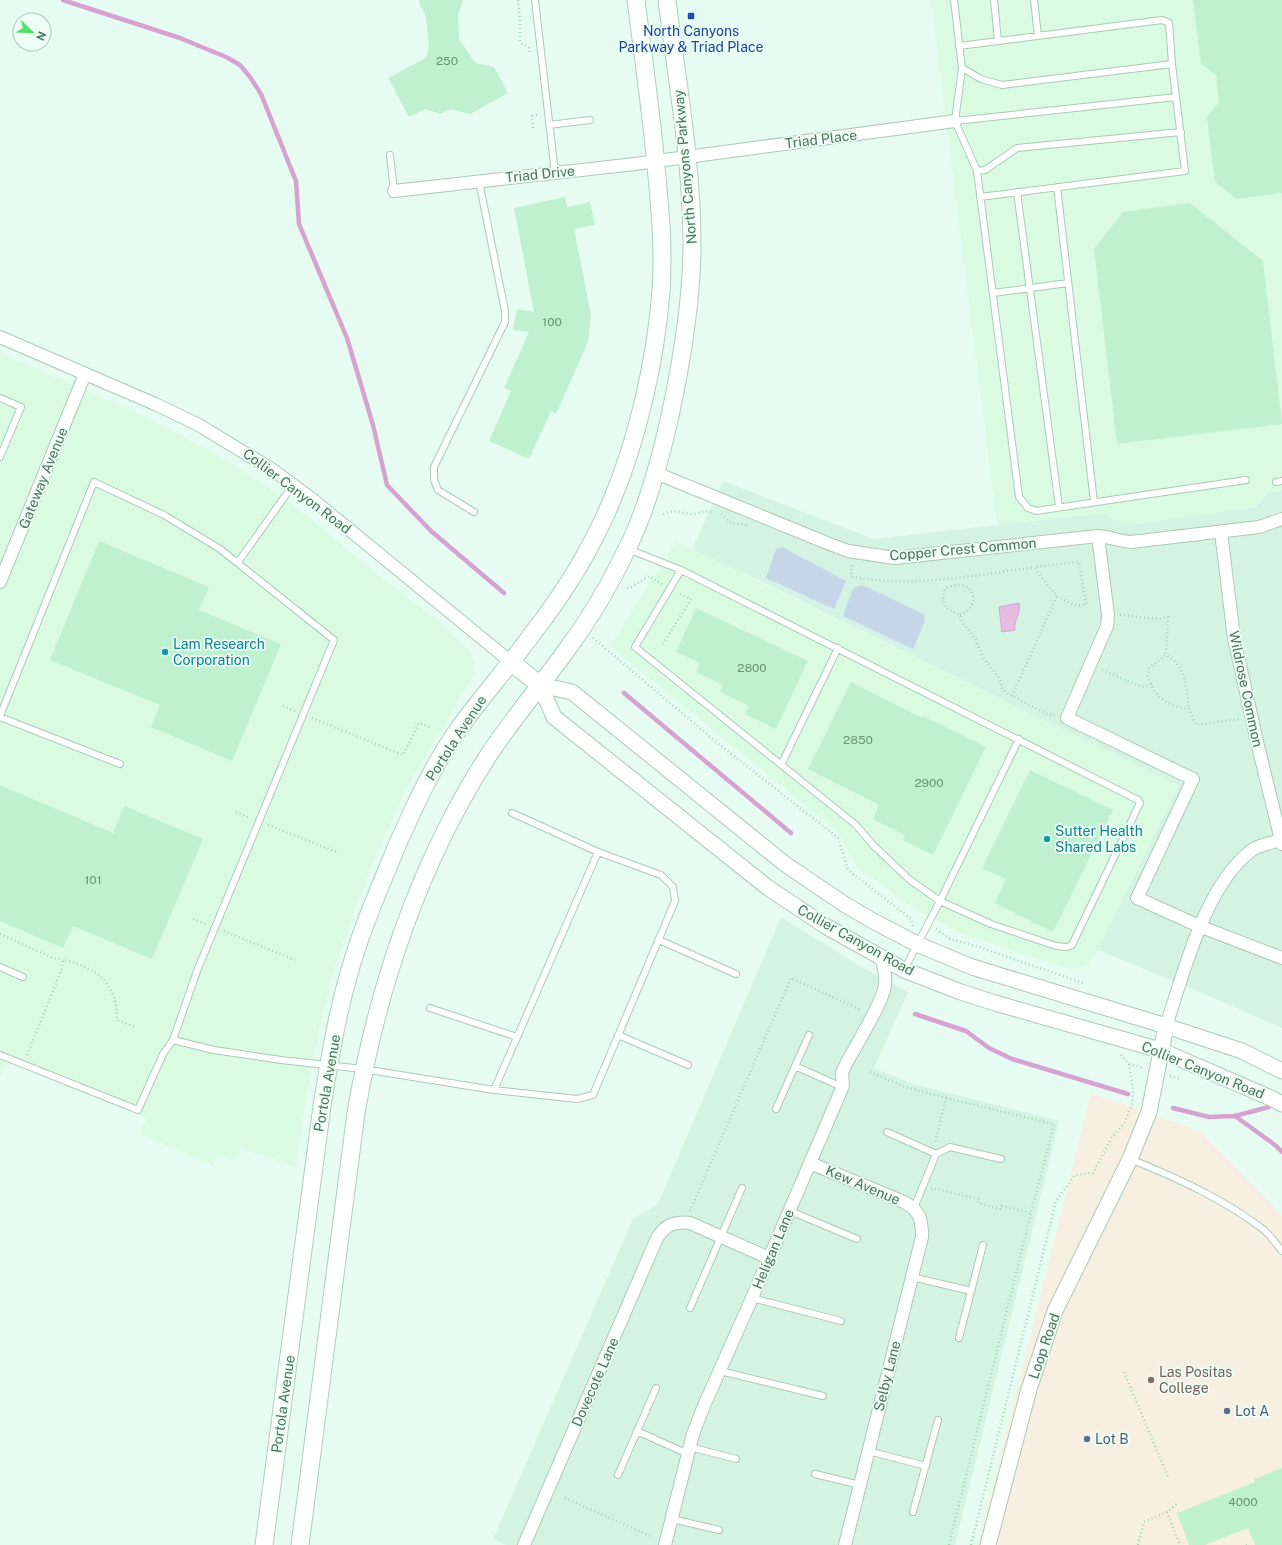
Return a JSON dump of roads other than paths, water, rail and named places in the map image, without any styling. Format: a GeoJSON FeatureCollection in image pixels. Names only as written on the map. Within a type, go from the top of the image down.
{"type":"FeatureCollection","features":[{"type":"Feature","properties":{"kind":"main road","name":"North Canyons Parkway"},"geometry":{"type":"LineString","coordinates":[[511,662],[533,634],[583,560],[613,498],[626,462],[653,354],[661,289],[661,212],[636,0]]}},
{"type":"Feature","properties":{"kind":"main road","name":"North Canyons Parkway"},"geometry":{"type":"LineString","coordinates":[[540,685],[581,629],[599,600],[627,548],[644,510],[656,473],[681,362],[690,291],[692,246],[686,156],[667,0]]}},
{"type":"Feature","properties":{"kind":"main road","name":"Collier Canyon Road"},"geometry":{"type":"LineString","coordinates":[[511,662],[540,685]]}},
{"type":"Feature","properties":{"kind":"main road","name":"Portola Avenue"},"geometry":{"type":"LineString","coordinates":[[264,1545],[328,1065],[348,976],[379,888],[414,807],[437,762],[459,728],[511,662]]}},
{"type":"Feature","properties":{"kind":"main road"},"geometry":{"type":"LineString","coordinates":[[300,1545],[356,1113],[363,1069],[385,988],[427,866],[472,782],[490,754],[540,685]]}},
{"type":"Feature","properties":{"kind":"street","name":"Triad Place"},"geometry":{"type":"LineString","coordinates":[[686,156],[955,121]]}},
{"type":"Feature","properties":{"kind":"street","name":"Triad Drive"},"geometry":{"type":"LineString","coordinates":[[394,191],[555,173],[686,156]]}},
{"type":"Feature","properties":{"kind":"street","name":"Collier Canyon Road"},"geometry":{"type":"LineString","coordinates":[[0,337],[197,424],[267,466],[293,485],[511,662]]}},
{"type":"Feature","properties":{"kind":"street","name":"Gateway Avenue"},"geometry":{"type":"LineString","coordinates":[[0,582],[86,374]]}},
{"type":"Feature","properties":{"kind":"street","name":"Copper Crest Common"},"geometry":{"type":"LineString","coordinates":[[656,473],[848,551],[895,558],[1098,536],[1109,537],[1121,542],[1131,542],[1259,527],[1282,519]]}},
{"type":"Feature","properties":{"kind":"street","name":"Wildrose Common"},"geometry":{"type":"LineString","coordinates":[[1220,532],[1234,638],[1281,842]]}},
{"type":"Feature","properties":{"kind":"street"},"geometry":{"type":"LineString","coordinates":[[1098,536],[1108,615],[1107,626],[1067,718],[1193,779],[1137,898],[1199,926],[1282,958]]}},
{"type":"Feature","properties":{"kind":"street","name":"Collier Canyon Road"},"geometry":{"type":"LineString","coordinates":[[540,685],[572,692],[785,864],[844,904],[917,944],[972,967],[1166,1026],[1242,1051],[1282,1072]]}},
{"type":"Feature","properties":{"kind":"street","name":"Collier Canyon Road"},"geometry":{"type":"LineString","coordinates":[[540,685],[554,716],[738,864],[798,908],[904,970],[961,992],[995,1003],[1160,1050],[1282,1104]]}},
{"type":"Feature","properties":{"kind":"street"},"geometry":{"type":"LineString","coordinates":[[1166,1026],[1199,926],[1230,871],[1253,849],[1281,842]]}},
{"type":"Feature","properties":{"kind":"street","name":"Heligan Lane"},"geometry":{"type":"LineString","coordinates":[[665,1545],[689,1450],[703,1408],[790,1211],[843,1086],[842,1073],[844,1066],[881,998],[885,986],[885,971],[881,957]]}},
{"type":"Feature","properties":{"kind":"street","name":"Loop Road"},"geometry":{"type":"LineString","coordinates":[[988,1545],[1029,1389],[1055,1311],[1130,1159],[1149,1112],[1160,1050],[1166,1026]]}},
{"type":"Feature","properties":{"kind":"street","name":"Kew Avenue"},"geometry":{"type":"LineString","coordinates":[[810,1163],[904,1202],[914,1208]]}},
{"type":"Feature","properties":{"kind":"street","name":"Selby Lane"},"geometry":{"type":"LineString","coordinates":[[845,1545],[922,1237],[922,1222],[920,1215],[914,1208]]}},
{"type":"Feature","properties":{"kind":"street","name":"Dovecote Lane"},"geometry":{"type":"LineString","coordinates":[[524,1545],[657,1238],[663,1229],[671,1223],[685,1222],[721,1236]]}},
{"type":"Feature","properties":{"kind":"street"},"geometry":{"type":"LineString","coordinates":[[721,1236],[769,1258]]}},
{"type":"Feature","properties":{"kind":"lane"},"geometry":{"type":"LineString","coordinates":[[535,0],[555,173]]}},
{"type":"Feature","properties":{"kind":"lane"},"geometry":{"type":"LineString","coordinates":[[954,0],[962,68],[955,121],[977,171],[1019,497],[1028,508],[1036,511],[1246,480]]}},
{"type":"Feature","properties":{"kind":"lane"},"geometry":{"type":"LineString","coordinates":[[994,0],[998,41]]}},
{"type":"Feature","properties":{"kind":"lane"},"geometry":{"type":"LineString","coordinates":[[1034,0],[1038,36]]}},
{"type":"Feature","properties":{"kind":"lane"},"geometry":{"type":"LineString","coordinates":[[960,46],[1162,20],[1169,23],[1172,64],[1185,171],[980,197]]}},
{"type":"Feature","properties":{"kind":"lane"},"geometry":{"type":"LineString","coordinates":[[962,68],[981,79],[1002,85],[1172,64]]}},
{"type":"Feature","properties":{"kind":"lane"},"geometry":{"type":"LineString","coordinates":[[955,121],[1176,97]]}},
{"type":"Feature","properties":{"kind":"lane"},"geometry":{"type":"LineString","coordinates":[[550,125],[590,120]]}},
{"type":"Feature","properties":{"kind":"lane"},"geometry":{"type":"LineString","coordinates":[[977,171],[985,170],[1017,148],[1181,132]]}},
{"type":"Feature","properties":{"kind":"lane"},"geometry":{"type":"LineString","coordinates":[[390,155],[394,191]]}},
{"type":"Feature","properties":{"kind":"lane"},"geometry":{"type":"LineString","coordinates":[[474,512],[438,490],[434,480],[434,467],[505,322],[506,311],[479,181]]}},
{"type":"Feature","properties":{"kind":"lane"},"geometry":{"type":"LineString","coordinates":[[1057,187],[1094,502]]}},
{"type":"Feature","properties":{"kind":"lane"},"geometry":{"type":"LineString","coordinates":[[1017,192],[1059,507]]}},
{"type":"Feature","properties":{"kind":"lane"},"geometry":{"type":"LineString","coordinates":[[993,293],[1068,283]]}},
{"type":"Feature","properties":{"kind":"lane"},"geometry":{"type":"LineString","coordinates":[[0,398],[21,407],[3,441],[0,457]]}},
{"type":"Feature","properties":{"kind":"lane"},"geometry":{"type":"LineString","coordinates":[[0,1055],[138,1110],[163,1054],[173,1040],[197,971],[260,822],[334,640],[238,562],[164,515],[94,482],[0,716],[120,764]]}},
{"type":"Feature","properties":{"kind":"lane"},"geometry":{"type":"LineString","coordinates":[[238,562],[293,485]]}},
{"type":"Feature","properties":{"kind":"lane"},"geometry":{"type":"LineString","coordinates":[[627,548],[680,570],[838,648],[1138,800],[1140,803],[1072,945],[1066,947],[1056,946],[991,924],[940,901],[910,880],[874,846],[856,825],[635,647],[680,570]]}},
{"type":"Feature","properties":{"kind":"lane"},"geometry":{"type":"LineString","coordinates":[[781,765],[838,648]]}},
{"type":"Feature","properties":{"kind":"lane"},"geometry":{"type":"LineString","coordinates":[[904,970],[940,901],[1019,739]]}},
{"type":"Feature","properties":{"kind":"lane"},"geometry":{"type":"LineString","coordinates":[[173,1040],[214,1050],[363,1069],[494,1090],[577,1099],[593,1095],[675,901],[672,887],[661,875],[598,852],[512,813]]}},
{"type":"Feature","properties":{"kind":"lane"},"geometry":{"type":"LineString","coordinates":[[494,1090],[598,852]]}},
{"type":"Feature","properties":{"kind":"lane"},"geometry":{"type":"LineString","coordinates":[[659,940],[736,974]]}},
{"type":"Feature","properties":{"kind":"lane"},"geometry":{"type":"LineString","coordinates":[[0,967],[23,977]]}},
{"type":"Feature","properties":{"kind":"lane"},"geometry":{"type":"LineString","coordinates":[[430,1008],[517,1037]]}},
{"type":"Feature","properties":{"kind":"lane"},"geometry":{"type":"LineString","coordinates":[[618,1035],[688,1065]]}},
{"type":"Feature","properties":{"kind":"lane"},"geometry":{"type":"LineString","coordinates":[[776,1109],[809,1035]]}},
{"type":"Feature","properties":{"kind":"lane"},"geometry":{"type":"LineString","coordinates":[[795,1066],[843,1086]]}},
{"type":"Feature","properties":{"kind":"lane"},"geometry":{"type":"LineString","coordinates":[[887,1132],[935,1154]]}},
{"type":"Feature","properties":{"kind":"lane"},"geometry":{"type":"LineString","coordinates":[[914,1208],[935,1154],[950,1147],[1001,1159]]}},
{"type":"Feature","properties":{"kind":"lane"},"geometry":{"type":"LineString","coordinates":[[1130,1159],[1185,1182],[1227,1206],[1265,1231],[1282,1251]]}},
{"type":"Feature","properties":{"kind":"lane"},"geometry":{"type":"LineString","coordinates":[[690,1308],[742,1188]]}},
{"type":"Feature","properties":{"kind":"lane"},"geometry":{"type":"LineString","coordinates":[[790,1211],[857,1239]]}},
{"type":"Feature","properties":{"kind":"lane"},"geometry":{"type":"LineString","coordinates":[[959,1338],[983,1245]]}},
{"type":"Feature","properties":{"kind":"lane"},"geometry":{"type":"LineString","coordinates":[[912,1276],[971,1292]]}},
{"type":"Feature","properties":{"kind":"lane"},"geometry":{"type":"LineString","coordinates":[[752,1298],[841,1321]]}},
{"type":"Feature","properties":{"kind":"lane"},"geometry":{"type":"LineString","coordinates":[[720,1370],[822,1396]]}},
{"type":"Feature","properties":{"kind":"lane"},"geometry":{"type":"LineString","coordinates":[[618,1475],[656,1388]]}},
{"type":"Feature","properties":{"kind":"lane"},"geometry":{"type":"LineString","coordinates":[[914,1512],[938,1420]]}},
{"type":"Feature","properties":{"kind":"lane"},"geometry":{"type":"LineString","coordinates":[[637,1431],[689,1450],[736,1459]]}},
{"type":"Feature","properties":{"kind":"lane"},"geometry":{"type":"LineString","coordinates":[[868,1451],[926,1466]]}},
{"type":"Feature","properties":{"kind":"lane"},"geometry":{"type":"LineString","coordinates":[[815,1474],[860,1485]]}},
{"type":"Feature","properties":{"kind":"lane"},"geometry":{"type":"LineString","coordinates":[[672,1519],[719,1530]]}},
{"type":"Feature","properties":{"kind":"waterway"},"geometry":{"type":"LineString","coordinates":[[63,0],[180,38],[226,57],[240,65],[250,77],[261,94],[296,181],[299,224],[347,338],[373,425],[387,485],[431,531],[504,593]]}},
{"type":"Feature","properties":{"kind":"waterway"},"geometry":{"type":"LineString","coordinates":[[624,693],[791,833]]}},
{"type":"Feature","properties":{"kind":"waterway"},"geometry":{"type":"LineString","coordinates":[[915,1014],[966,1031],[989,1048],[1012,1059],[1128,1094]]}},
{"type":"Feature","properties":{"kind":"waterway"},"geometry":{"type":"LineString","coordinates":[[1173,1108],[1209,1117],[1235,1116],[1269,1107]]}},
{"type":"Feature","properties":{"kind":"waterway"},"geometry":{"type":"LineString","coordinates":[[1235,1116],[1275,1145],[1282,1152]]}},
{"type":"Feature","properties":{"kind":"place","name":"North Canyons Parkway & Triad Place"},"geometry":{"type":"Point","coordinates":[691,16]}},
{"type":"Feature","properties":{"kind":"place","name":"Lam Research Corporation"},"geometry":{"type":"Point","coordinates":[165,652]}},
{"type":"Feature","properties":{"kind":"place","name":"Sutter Health Shared Labs"},"geometry":{"type":"Point","coordinates":[1047,839]}},
{"type":"Feature","properties":{"kind":"place","name":"Las Positas College"},"geometry":{"type":"Point","coordinates":[1151,1380]}},
{"type":"Feature","properties":{"kind":"place","name":"Lot A"},"geometry":{"type":"Point","coordinates":[1227,1411]}},
{"type":"Feature","properties":{"kind":"place","name":"Lot B"},"geometry":{"type":"Point","coordinates":[1087,1439]}}]}
